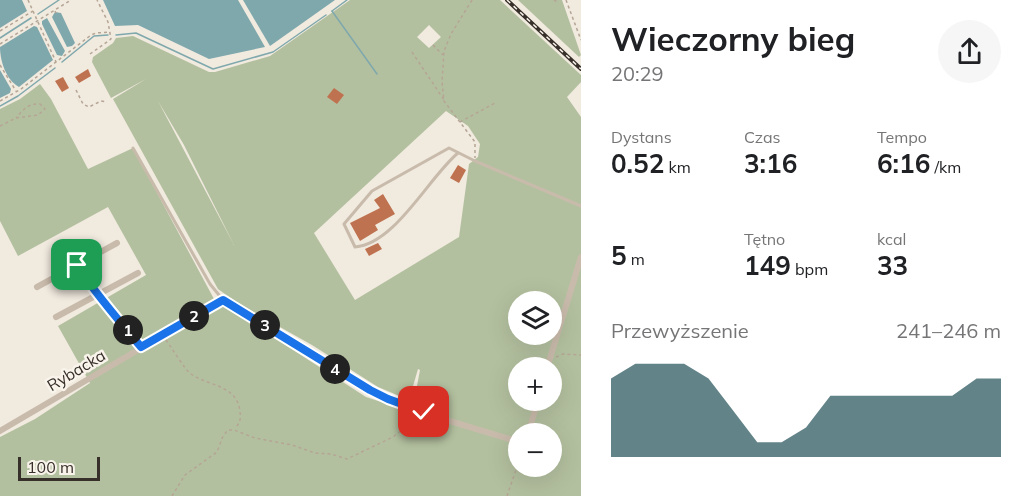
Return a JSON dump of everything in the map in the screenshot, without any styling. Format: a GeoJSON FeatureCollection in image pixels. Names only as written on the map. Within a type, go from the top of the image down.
{"type":"FeatureCollection","features":[{"type":"Feature","properties":{"kind":"street"},"geometry":{"type":"LineString","coordinates":[[37,287],[117,243]]}},
{"type":"Feature","properties":{"kind":"street"},"geometry":{"type":"LineString","coordinates":[[550,357],[581,257]]}},
{"type":"Feature","properties":{"kind":"street"},"geometry":{"type":"LineString","coordinates":[[77,265],[93,291],[141,347]]}},
{"type":"Feature","properties":{"kind":"street"},"geometry":{"type":"LineString","coordinates":[[56,317],[138,273]]}},
{"type":"Feature","properties":{"kind":"street","name":"Rybacka"},"geometry":{"type":"LineString","coordinates":[[0,431],[223,300]]}},
{"type":"Feature","properties":{"kind":"street"},"geometry":{"type":"LineString","coordinates":[[223,300],[388,399],[508,439]]}},
{"type":"Feature","properties":{"kind":"lane"},"geometry":{"type":"LineString","coordinates":[[133,148],[210,284],[223,300]]}},
{"type":"Feature","properties":{"kind":"lane"},"geometry":{"type":"LineString","coordinates":[[458,153],[396,226],[364,246],[356,246],[344,224],[372,191],[448,148],[581,206]]}},
{"type":"Feature","properties":{"kind":"path"},"geometry":{"type":"LineString","coordinates":[[28,0],[56,63]]}},
{"type":"Feature","properties":{"kind":"path"},"geometry":{"type":"LineString","coordinates":[[0,44],[71,0]]}},
{"type":"Feature","properties":{"kind":"path"},"geometry":{"type":"LineString","coordinates":[[90,54],[111,39],[97,0]]}},
{"type":"Feature","properties":{"kind":"path"},"geometry":{"type":"LineString","coordinates":[[444,101],[443,56],[451,33],[472,0]]}},
{"type":"Feature","properties":{"kind":"path"},"geometry":{"type":"LineString","coordinates":[[566,0],[581,40]]}},
{"type":"Feature","properties":{"kind":"path"},"geometry":{"type":"LineString","coordinates":[[0,31],[33,11]]}},
{"type":"Feature","properties":{"kind":"path"},"geometry":{"type":"LineString","coordinates":[[0,101],[56,63],[91,35],[110,32]]}},
{"type":"Feature","properties":{"kind":"path"},"geometry":{"type":"LineString","coordinates":[[433,45],[443,56]]}},
{"type":"Feature","properties":{"kind":"path"},"geometry":{"type":"LineString","coordinates":[[412,52],[444,101],[475,142],[475,161]]}},
{"type":"Feature","properties":{"kind":"path"},"geometry":{"type":"LineString","coordinates":[[0,65],[16,92]]}},
{"type":"Feature","properties":{"kind":"path"},"geometry":{"type":"LineString","coordinates":[[76,90],[83,104],[88,107],[101,101],[107,102]]}},
{"type":"Feature","properties":{"kind":"path"},"geometry":{"type":"LineString","coordinates":[[460,122],[495,103]]}},
{"type":"Feature","properties":{"kind":"path"},"geometry":{"type":"LineString","coordinates":[[0,126],[16,118],[38,115],[45,109],[40,104],[27,106],[16,118]]}},
{"type":"Feature","properties":{"kind":"path"},"geometry":{"type":"LineString","coordinates":[[161,335],[190,374],[236,397],[240,405],[240,420],[234,430]]}},
{"type":"Feature","properties":{"kind":"path"},"geometry":{"type":"LineString","coordinates":[[559,357],[563,354],[581,355]]}},
{"type":"Feature","properties":{"kind":"path"},"geometry":{"type":"LineString","coordinates":[[172,496],[185,475],[217,452],[228,430],[347,459],[405,430],[424,412]]}},
{"type":"Feature","properties":{"kind":"path"},"geometry":{"type":"LineString","coordinates":[[507,496],[514,477]]}},
{"type":"Feature","properties":{"kind":"green space"},"geometry":{"type":"Polygon","coordinates":[[[350,0],[500,0],[581,75],[581,82],[567,97],[581,117],[581,496],[0,496],[0,437],[35,419],[90,383],[58,326],[146,275],[108,207],[18,256],[0,221],[0,109],[20,99],[40,84],[51,99],[88,169],[133,148],[214,299],[366,397],[412,412],[420,370],[418,369],[409,400],[378,387],[312,345],[239,304],[218,289],[113,99],[146,79],[111,98],[92,62],[93,57],[113,43],[116,38],[133,36],[209,72],[270,56],[350,0]],[[429,25],[417,37],[429,48],[441,37],[429,25]],[[158,101],[234,245],[184,145],[158,101]],[[446,111],[314,233],[355,300],[459,237],[469,164],[478,157],[480,144],[468,126],[446,111]]]}},
{"type":"Feature","properties":{"kind":"green space"},"geometry":{"type":"Polygon","coordinates":[[[518,0],[562,0],[581,55],[579,57],[518,0]]]}},
{"type":"Feature","properties":{"kind":"water"},"geometry":{"type":"Polygon","coordinates":[[[0,0],[22,0],[27,11],[0,28],[0,0]]]}},
{"type":"Feature","properties":{"kind":"water"},"geometry":{"type":"Polygon","coordinates":[[[103,0],[238,0],[265,47],[209,59],[138,25],[115,26],[103,0]]]}},
{"type":"Feature","properties":{"kind":"water"},"geometry":{"type":"Polygon","coordinates":[[[243,0],[335,0],[270,46],[243,0]]]}},
{"type":"Feature","properties":{"kind":"water"},"geometry":{"type":"Polygon","coordinates":[[[55,12],[61,13],[75,43],[72,46],[67,47],[52,17],[55,12]]]}},
{"type":"Feature","properties":{"kind":"water"},"geometry":{"type":"Polygon","coordinates":[[[47,18],[65,51],[62,56],[57,55],[42,24],[42,21],[47,18]]]}},
{"type":"Feature","properties":{"kind":"water"},"geometry":{"type":"Polygon","coordinates":[[[34,26],[37,27],[53,60],[19,87],[14,84],[5,70],[0,47],[34,26]]]}},
{"type":"Feature","properties":{"kind":"water"},"geometry":{"type":"Polygon","coordinates":[[[0,70],[11,89],[10,93],[0,98],[0,70]]]}},
{"type":"Feature","properties":{"kind":"building"},"geometry":{"type":"Polygon","coordinates":[[[88,69],[91,76],[79,83],[75,77],[88,69]]]}},
{"type":"Feature","properties":{"kind":"building"},"geometry":{"type":"Polygon","coordinates":[[[63,77],[69,88],[62,92],[55,81],[63,77]]]}},
{"type":"Feature","properties":{"kind":"building"},"geometry":{"type":"Polygon","coordinates":[[[334,88],[344,95],[337,104],[327,97],[334,88]]]}},
{"type":"Feature","properties":{"kind":"building"},"geometry":{"type":"Polygon","coordinates":[[[458,165],[466,170],[459,183],[450,178],[458,165]]]}},
{"type":"Feature","properties":{"kind":"building"},"geometry":{"type":"Polygon","coordinates":[[[383,194],[395,214],[375,225],[378,230],[360,241],[350,223],[380,208],[374,200],[383,194]]]}},
{"type":"Feature","properties":{"kind":"building"},"geometry":{"type":"Polygon","coordinates":[[[378,243],[382,249],[369,256],[365,249],[378,243]]]}},
{"type":"Feature","properties":{"kind":"waterway"},"geometry":{"type":"LineString","coordinates":[[38,14],[59,0]]}},
{"type":"Feature","properties":{"kind":"waterway"},"geometry":{"type":"LineString","coordinates":[[332,11],[347,0]]}},
{"type":"Feature","properties":{"kind":"waterway"},"geometry":{"type":"LineString","coordinates":[[332,11],[377,74]]}},
{"type":"Feature","properties":{"kind":"waterway"},"geometry":{"type":"LineString","coordinates":[[116,35],[136,33],[213,69],[273,52],[326,15]]}},
{"type":"Feature","properties":{"kind":"waterway"},"geometry":{"type":"LineString","coordinates":[[0,38],[31,18]]}},
{"type":"Feature","properties":{"kind":"waterway"},"geometry":{"type":"LineString","coordinates":[[62,62],[94,36],[108,35]]}},
{"type":"Feature","properties":{"kind":"waterway"},"geometry":{"type":"LineString","coordinates":[[0,106],[18,96],[55,68]]}},
{"type":"Feature","properties":{"kind":"railway"},"geometry":{"type":"LineString","coordinates":[[507,0],[581,69]]}},
{"type":"Feature","properties":{"kind":"route"},"geometry":{"type":"LineString","coordinates":[[77,265],[93,291],[108,305],[141,347],[223,300],[370,390],[424,412]]}}]}
